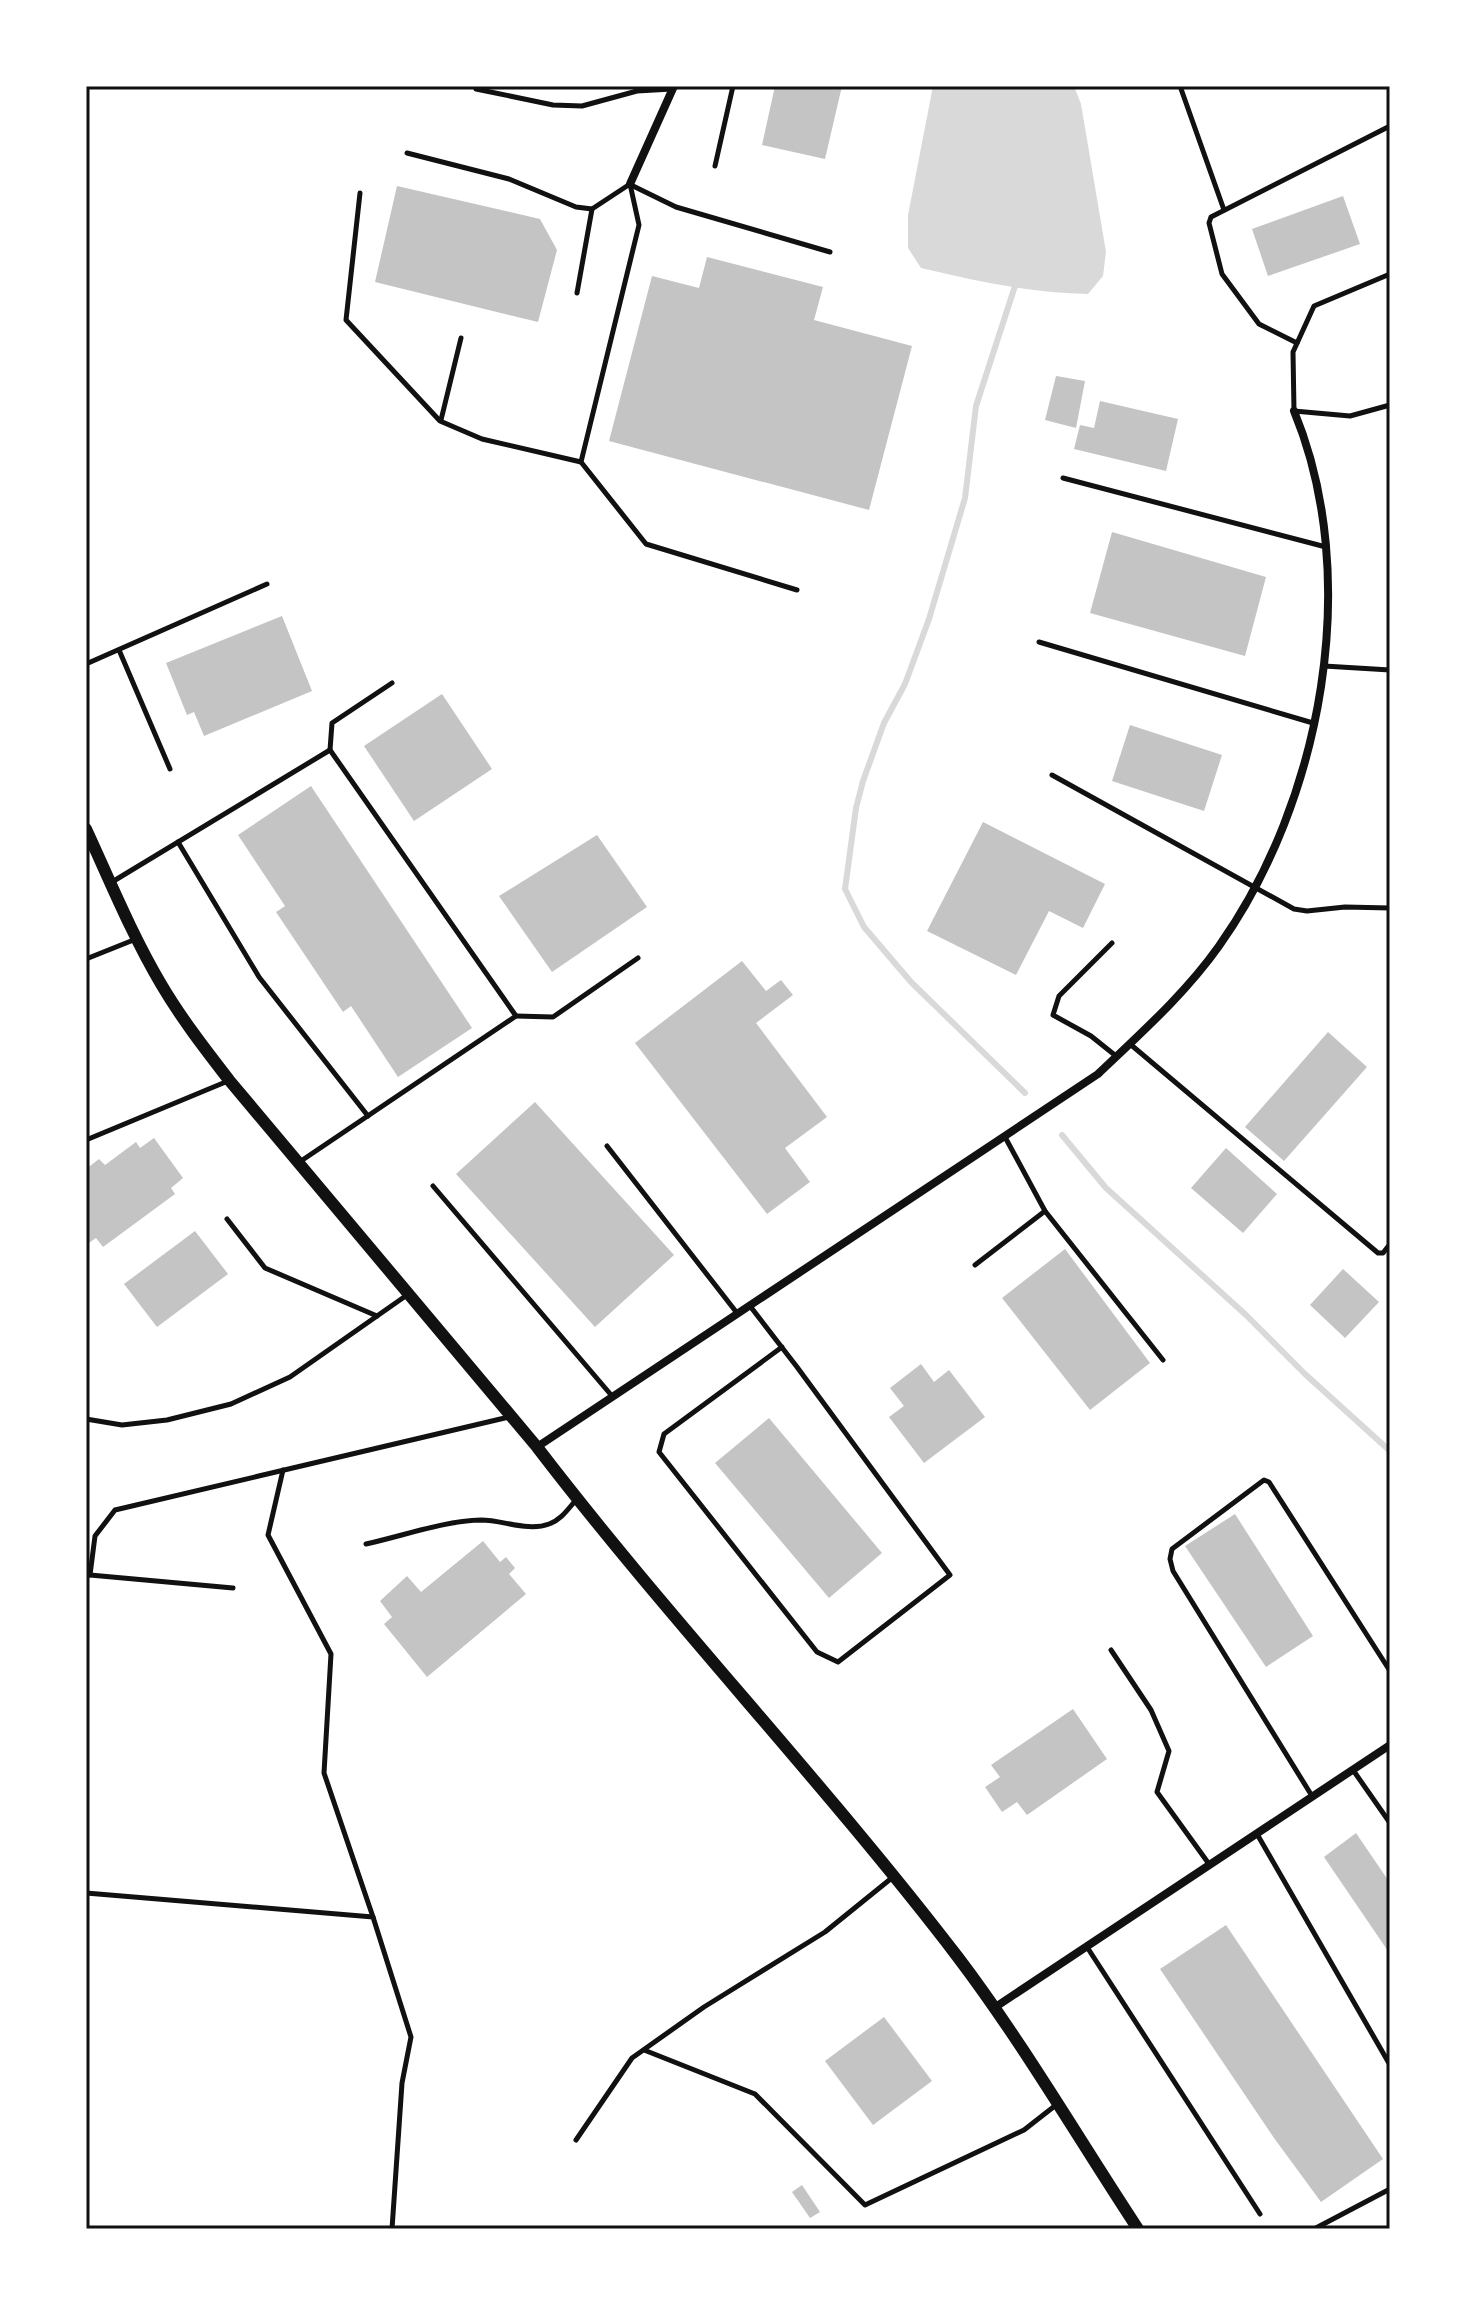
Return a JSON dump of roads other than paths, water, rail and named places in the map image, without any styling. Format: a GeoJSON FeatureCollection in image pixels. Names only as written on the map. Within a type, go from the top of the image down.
{"type":"FeatureCollection","features":[{"type":"Feature","properties":{"kind":"street"},"geometry":{"type":"LineString","coordinates":[[630,184],[674,88]]}},
{"type":"Feature","properties":{"kind":"street"},"geometry":{"type":"LineString","coordinates":[[537,1447],[1098,1074],[1168,1007],[1219,945],[1254,888],[1278,840],[1302,772],[1324,666],[1328,621],[1326,547],[1313,467],[1294,411]]}},
{"type":"Feature","properties":{"kind":"street"},"geometry":{"type":"LineString","coordinates":[[86,829],[137,939],[176,1009],[229,1080],[537,1447],[958,1958],[1138,2229]]}},
{"type":"Feature","properties":{"kind":"street"},"geometry":{"type":"LineString","coordinates":[[994,2008],[1390,1745]]}},
{"type":"Feature","properties":{"kind":"lane"},"geometry":{"type":"LineString","coordinates":[[715,166],[733,86]]}},
{"type":"Feature","properties":{"kind":"lane"},"geometry":{"type":"LineString","coordinates":[[1180,86],[1224,210]]}},
{"type":"Feature","properties":{"kind":"lane"},"geometry":{"type":"LineString","coordinates":[[476,89],[553,105],[582,106],[637,91],[674,88]]}},
{"type":"Feature","properties":{"kind":"lane"},"geometry":{"type":"LineString","coordinates":[[1297,343],[1259,324],[1222,274],[1209,223],[1211,217],[1390,126]]}},
{"type":"Feature","properties":{"kind":"lane"},"geometry":{"type":"LineString","coordinates":[[407,153],[509,179],[576,207],[592,209],[630,184]]}},
{"type":"Feature","properties":{"kind":"lane"},"geometry":{"type":"LineString","coordinates":[[630,184],[676,207],[830,252]]}},
{"type":"Feature","properties":{"kind":"lane"},"geometry":{"type":"LineString","coordinates":[[581,462],[639,225],[630,184]]}},
{"type":"Feature","properties":{"kind":"lane"},"geometry":{"type":"LineString","coordinates":[[360,193],[346,320],[440,421],[482,439],[581,462],[646,544],[797,590]]}},
{"type":"Feature","properties":{"kind":"lane"},"geometry":{"type":"LineString","coordinates":[[577,293],[592,209]]}},
{"type":"Feature","properties":{"kind":"lane"},"geometry":{"type":"LineString","coordinates":[[1390,274],[1314,306],[1293,352],[1294,411],[1350,416],[1390,405]]}},
{"type":"Feature","properties":{"kind":"lane"},"geometry":{"type":"LineString","coordinates":[[440,421],[461,338]]}},
{"type":"Feature","properties":{"kind":"lane"},"geometry":{"type":"LineString","coordinates":[[1063,478],[1326,547]]}},
{"type":"Feature","properties":{"kind":"lane"},"geometry":{"type":"LineString","coordinates":[[86,664],[267,584]]}},
{"type":"Feature","properties":{"kind":"lane"},"geometry":{"type":"LineString","coordinates":[[1039,642],[1314,723]]}},
{"type":"Feature","properties":{"kind":"lane"},"geometry":{"type":"LineString","coordinates":[[119,650],[170,769]]}},
{"type":"Feature","properties":{"kind":"lane"},"geometry":{"type":"LineString","coordinates":[[1324,666],[1390,670]]}},
{"type":"Feature","properties":{"kind":"lane"},"geometry":{"type":"LineString","coordinates":[[392,683],[332,723],[330,750],[516,1016]]}},
{"type":"Feature","properties":{"kind":"lane"},"geometry":{"type":"LineString","coordinates":[[111,882],[330,750]]}},
{"type":"Feature","properties":{"kind":"lane"},"geometry":{"type":"LineString","coordinates":[[1052,775],[1294,909],[1390,908]]}},
{"type":"Feature","properties":{"kind":"lane"},"geometry":{"type":"LineString","coordinates":[[178,842],[259,977],[368,1116]]}},
{"type":"Feature","properties":{"kind":"lane"},"geometry":{"type":"LineString","coordinates":[[86,959],[137,939]]}},
{"type":"Feature","properties":{"kind":"lane"},"geometry":{"type":"LineString","coordinates":[[1112,943],[1059,996],[1053,1015],[1091,1036],[1117,1056]]}},
{"type":"Feature","properties":{"kind":"lane"},"geometry":{"type":"LineString","coordinates":[[298,1163],[516,1016],[553,1017],[638,958]]}},
{"type":"Feature","properties":{"kind":"lane"},"geometry":{"type":"LineString","coordinates":[[1130,1044],[1378,1253],[1383,1253],[1390,1244]]}},
{"type":"Feature","properties":{"kind":"lane"},"geometry":{"type":"LineString","coordinates":[[86,1140],[229,1080]]}},
{"type":"Feature","properties":{"kind":"lane"},"geometry":{"type":"LineString","coordinates":[[1005,1137],[1045,1211],[1163,1360]]}},
{"type":"Feature","properties":{"kind":"lane"},"geometry":{"type":"LineString","coordinates":[[607,1146],[737,1313]]}},
{"type":"Feature","properties":{"kind":"lane"},"geometry":{"type":"LineString","coordinates":[[433,1186],[612,1396]]}},
{"type":"Feature","properties":{"kind":"lane"},"geometry":{"type":"LineString","coordinates":[[975,1265],[1045,1211]]}},
{"type":"Feature","properties":{"kind":"lane"},"geometry":{"type":"LineString","coordinates":[[227,1219],[265,1268],[378,1316]]}},
{"type":"Feature","properties":{"kind":"lane"},"geometry":{"type":"LineString","coordinates":[[86,1419],[122,1425],[167,1420],[231,1404],[290,1377],[408,1294]]}},
{"type":"Feature","properties":{"kind":"lane"},"geometry":{"type":"LineString","coordinates":[[749,1306],[782,1347],[950,1575],[838,1662],[817,1652],[659,1452],[664,1434],[782,1347]]}},
{"type":"Feature","properties":{"kind":"lane"},"geometry":{"type":"LineString","coordinates":[[233,1588],[88,1574],[95,1536],[115,1510],[510,1417]]}},
{"type":"Feature","properties":{"kind":"lane"},"geometry":{"type":"LineString","coordinates":[[283,1470],[268,1535],[331,1654],[324,1773],[411,2037],[402,2083],[392,2229]]}},
{"type":"Feature","properties":{"kind":"lane"},"geometry":{"type":"LineString","coordinates":[[1312,1796],[1173,1571],[1170,1559],[1172,1549],[1264,1480],[1269,1482],[1390,1671]]}},
{"type":"Feature","properties":{"kind":"lane"},"geometry":{"type":"LineString","coordinates":[[366,1544],[482,1520],[534,1527],[547,1525],[560,1518],[577,1499]]}},
{"type":"Feature","properties":{"kind":"lane"},"geometry":{"type":"LineString","coordinates":[[1111,1650],[1151,1710],[1169,1751],[1157,1792],[1209,1864]]}},
{"type":"Feature","properties":{"kind":"lane"},"geometry":{"type":"LineString","coordinates":[[1353,1770],[1390,1823]]}},
{"type":"Feature","properties":{"kind":"lane"},"geometry":{"type":"LineString","coordinates":[[1256,1834],[1390,2065]]}},
{"type":"Feature","properties":{"kind":"lane"},"geometry":{"type":"LineString","coordinates":[[576,2140],[632,2058],[704,2007],[825,1932],[893,1877]]}},
{"type":"Feature","properties":{"kind":"lane"},"geometry":{"type":"LineString","coordinates":[[86,1893],[373,1917]]}},
{"type":"Feature","properties":{"kind":"lane"},"geometry":{"type":"LineString","coordinates":[[1086,1946],[1260,2214]]}},
{"type":"Feature","properties":{"kind":"lane"},"geometry":{"type":"LineString","coordinates":[[644,2050],[755,2094],[865,2205],[1024,2130],[1057,2105]]}},
{"type":"Feature","properties":{"kind":"lane"},"geometry":{"type":"LineString","coordinates":[[1314,2229],[1390,2189]]}},
{"type":"Feature","properties":{"kind":"waterway"},"geometry":{"type":"LineString","coordinates":[[1016,283],[976,406],[965,498],[929,619],[905,684],[884,723],[863,781],[856,808],[845,889],[864,927],[911,982],[1025,1093]]}},
{"type":"Feature","properties":{"kind":"waterway"},"geometry":{"type":"LineString","coordinates":[[1062,1135],[1106,1188],[1390,1451]]}}]}
